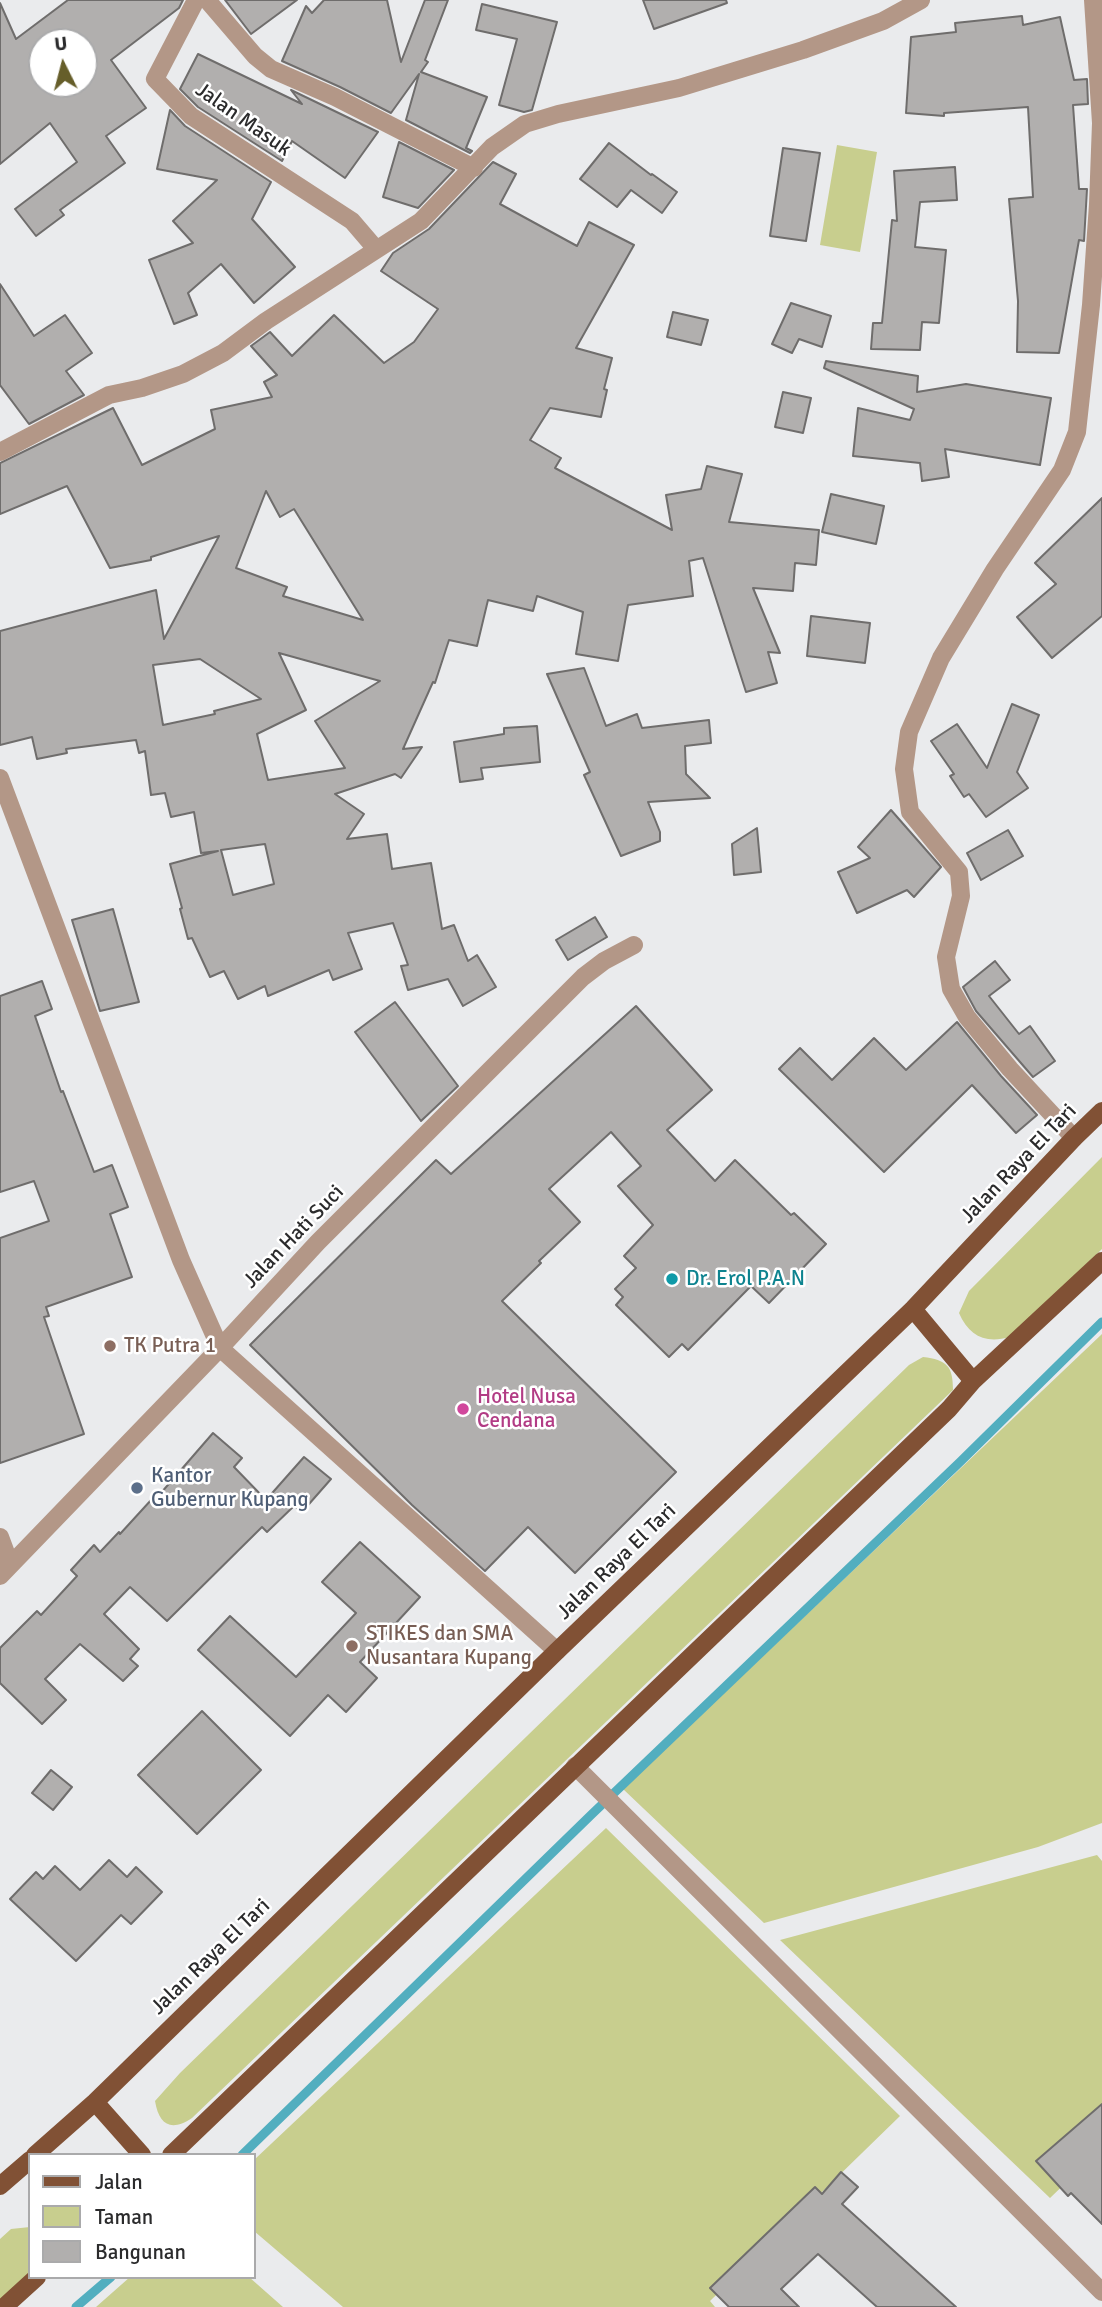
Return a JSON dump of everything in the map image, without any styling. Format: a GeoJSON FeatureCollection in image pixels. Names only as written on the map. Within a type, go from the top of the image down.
{"type":"FeatureCollection","features":[{"type":"Feature","properties":{"kind":"main road","name":"Jalan Raya El Tari"},"geometry":{"type":"LineString","coordinates":[[37,2153],[95,2102],[557,1651],[913,1309],[1102,1111]]}},
{"type":"Feature","properties":{"kind":"main road"},"geometry":{"type":"LineString","coordinates":[[173,2153],[949,1409],[973,1381],[1102,1261]]}},
{"type":"Feature","properties":{"kind":"main road"},"geometry":{"type":"LineString","coordinates":[[913,1309],[973,1381]]}},
{"type":"Feature","properties":{"kind":"main road"},"geometry":{"type":"LineString","coordinates":[[95,2102],[140,2153]]}},
{"type":"Feature","properties":{"kind":"main road"},"geometry":{"type":"LineString","coordinates":[[0,2186],[28,2162]]}},
{"type":"Feature","properties":{"kind":"main road"},"geometry":{"type":"LineString","coordinates":[[4,2307],[35,2279]]}},
{"type":"Feature","properties":{"kind":"street","name":"Jalan Masuk"},"geometry":{"type":"LineString","coordinates":[[196,0],[155,79],[191,116],[352,221],[376,249]]}},
{"type":"Feature","properties":{"kind":"street"},"geometry":{"type":"LineString","coordinates":[[207,0],[255,56],[271,69],[335,97],[474,168]]}},
{"type":"Feature","properties":{"kind":"street"},"geometry":{"type":"LineString","coordinates":[[0,453],[109,395],[142,388],[183,374],[223,353],[266,321],[421,221],[492,147],[525,124],[704,81],[883,21],[921,0]]}},
{"type":"Feature","properties":{"kind":"street"},"geometry":{"type":"LineString","coordinates":[[1074,1138],[1010,1069],[967,1017],[951,989],[946,957],[961,896],[958,872],[910,812],[904,769],[909,732],[941,658],[1062,470],[1077,432],[1091,305],[1101,123],[1093,0]]}},
{"type":"Feature","properties":{"kind":"street"},"geometry":{"type":"LineString","coordinates":[[0,778],[181,1260],[220,1348],[557,1651]]}},
{"type":"Feature","properties":{"kind":"street","name":"Jalan Hati Suci"},"geometry":{"type":"LineString","coordinates":[[5,1570],[220,1348],[318,1242],[583,977],[604,961],[634,945]]}},
{"type":"Feature","properties":{"kind":"street"},"geometry":{"type":"LineString","coordinates":[[0,1537],[5,1570]]}},
{"type":"Feature","properties":{"kind":"street"},"geometry":{"type":"LineString","coordinates":[[575,1766],[1102,2292]]}},
{"type":"Feature","properties":{"kind":"green space"},"geometry":{"type":"Polygon","coordinates":[[[837,145],[877,152],[860,252],[820,245],[837,145]]]}},
{"type":"Feature","properties":{"kind":"green space"},"geometry":{"type":"Polygon","coordinates":[[[1102,1157],[1102,1249],[1010,1337],[986,1339],[973,1333],[959,1313],[969,1291],[1102,1157]]]}},
{"type":"Feature","properties":{"kind":"green space"},"geometry":{"type":"Polygon","coordinates":[[[1102,1334],[1102,1823],[1038,1847],[764,1923],[623,1789],[1102,1334]]]}},
{"type":"Feature","properties":{"kind":"green space"},"geometry":{"type":"Polygon","coordinates":[[[923,1357],[938,1360],[947,1366],[952,1375],[953,1390],[192,2118],[178,2125],[163,2121],[155,2101],[180,2073],[909,1365],[923,1357]]]}},
{"type":"Feature","properties":{"kind":"green space"},"geometry":{"type":"Polygon","coordinates":[[[606,1828],[900,2116],[710,2301],[715,2307],[343,2307],[256,2233],[256,2158],[606,1828]]]}},
{"type":"Feature","properties":{"kind":"green space"},"geometry":{"type":"Polygon","coordinates":[[[1097,1855],[1102,1861],[1102,2148],[1050,2198],[780,1940],[1097,1855]]]}},
{"type":"Feature","properties":{"kind":"green space"},"geometry":{"type":"Polygon","coordinates":[[[28,2227],[28,2277],[0,2302],[0,2239],[11,2229],[28,2227]]]}},
{"type":"Feature","properties":{"kind":"green space"},"geometry":{"type":"Polygon","coordinates":[[[128,2279],[251,2279],[283,2307],[96,2307],[128,2279]]]}},
{"type":"Feature","properties":{"kind":"building"},"geometry":{"type":"Polygon","coordinates":[[[68,0],[183,0],[179,8],[111,60],[146,108],[106,136],[125,163],[60,210],[64,215],[36,236],[15,209],[77,162],[50,123],[0,164],[0,3],[16,39],[28,30],[28,98],[98,98],[98,28],[31,28],[68,0]]]}},
{"type":"Feature","properties":{"kind":"building"},"geometry":{"type":"Polygon","coordinates":[[[225,0],[297,0],[251,34],[225,0]]]}},
{"type":"Feature","properties":{"kind":"building"},"geometry":{"type":"Polygon","coordinates":[[[324,0],[387,0],[401,62],[425,0],[448,0],[425,60],[428,62],[421,72],[487,97],[466,148],[472,151],[470,153],[406,120],[419,74],[391,113],[282,61],[306,6],[312,13],[324,0]]]}},
{"type":"Feature","properties":{"kind":"building"},"geometry":{"type":"Polygon","coordinates":[[[643,0],[726,0],[727,3],[654,29],[643,0]]]}},
{"type":"Feature","properties":{"kind":"building"},"geometry":{"type":"Polygon","coordinates":[[[482,4],[557,22],[532,110],[524,112],[499,105],[517,39],[476,30],[482,4]]]}},
{"type":"Feature","properties":{"kind":"building"},"geometry":{"type":"Polygon","coordinates":[[[1022,16],[1023,25],[1060,17],[1074,80],[1087,79],[1088,104],[1073,105],[1079,189],[1087,189],[1084,241],[1079,240],[1059,353],[1017,352],[1018,301],[1009,199],[1033,197],[1028,107],[944,113],[944,116],[906,113],[911,37],[956,32],[955,23],[1022,16]]]}},
{"type":"Feature","properties":{"kind":"building"},"geometry":{"type":"Polygon","coordinates":[[[198,54],[302,104],[291,90],[378,132],[345,178],[292,141],[282,161],[198,107],[180,89],[198,54]]]}},
{"type":"Feature","properties":{"kind":"building"},"geometry":{"type":"Polygon","coordinates":[[[170,110],[185,126],[271,182],[252,219],[295,267],[254,303],[221,264],[188,293],[197,315],[174,324],[149,260],[193,243],[173,221],[217,180],[157,169],[170,110]]]}},
{"type":"Feature","properties":{"kind":"building"},"geometry":{"type":"Polygon","coordinates":[[[399,142],[454,170],[418,208],[383,197],[399,142]]]}},
{"type":"Feature","properties":{"kind":"building"},"geometry":{"type":"Polygon","coordinates":[[[609,143],[677,192],[662,213],[631,190],[617,207],[580,179],[609,143]]]}},
{"type":"Feature","properties":{"kind":"building"},"geometry":{"type":"Polygon","coordinates":[[[783,148],[820,153],[806,241],[770,236],[783,148]]]}},
{"type":"Feature","properties":{"kind":"building"},"geometry":{"type":"Polygon","coordinates":[[[493,162],[516,174],[500,204],[577,246],[589,222],[634,245],[576,348],[612,358],[604,389],[607,390],[601,417],[550,408],[530,440],[561,458],[555,468],[672,530],[666,495],[701,489],[707,466],[742,474],[729,522],[819,530],[816,565],[795,563],[793,591],[753,588],[780,653],[768,652],[777,683],[746,692],[703,558],[689,561],[693,596],[628,605],[618,661],[576,654],[583,612],[537,596],[533,611],[488,600],[477,646],[449,640],[435,683],[433,682],[403,749],[422,747],[401,778],[395,774],[335,794],[364,814],[347,839],[387,834],[392,869],[431,863],[442,929],[454,925],[468,961],[477,955],[496,987],[463,1006],[448,979],[408,990],[401,966],[408,965],[393,923],[348,933],[362,969],[333,980],[329,970],[268,996],[265,986],[238,999],[224,971],[210,977],[192,938],[188,939],[170,864],[218,851],[201,853],[194,812],[171,817],[165,793],[151,795],[145,751],[139,753],[136,740],[66,749],[67,753],[37,759],[32,737],[0,745],[0,631],[156,590],[164,639],[219,536],[151,557],[151,560],[110,568],[67,486],[0,514],[0,463],[113,408],[142,465],[215,429],[211,410],[272,397],[264,382],[277,375],[251,346],[270,332],[292,356],[334,315],[384,363],[414,342],[438,309],[381,271],[393,253],[429,229],[493,162]],[[266,491],[236,568],[287,587],[283,596],[363,620],[294,509],[280,517],[266,491]],[[279,653],[306,710],[257,734],[268,780],[345,768],[315,721],[380,681],[279,653]],[[200,659],[153,665],[163,725],[215,714],[214,711],[261,699],[200,659]],[[265,844],[221,850],[233,895],[274,884],[265,844]]]}},
{"type":"Feature","properties":{"kind":"building"},"geometry":{"type":"Polygon","coordinates":[[[955,167],[957,200],[920,202],[915,247],[946,250],[939,323],[922,322],[920,350],[871,349],[873,323],[882,323],[892,220],[897,221],[894,171],[955,167]]]}},
{"type":"Feature","properties":{"kind":"building"},"geometry":{"type":"Polygon","coordinates":[[[0,284],[34,336],[65,315],[92,353],[66,371],[84,395],[29,424],[0,385],[0,284]]]}},
{"type":"Feature","properties":{"kind":"building"},"geometry":{"type":"Polygon","coordinates":[[[791,303],[831,316],[822,347],[799,339],[792,353],[772,344],[791,303]]]}},
{"type":"Feature","properties":{"kind":"building"},"geometry":{"type":"Polygon","coordinates":[[[673,312],[708,320],[701,345],[667,337],[673,312]]]}},
{"type":"Feature","properties":{"kind":"building"},"geometry":{"type":"Polygon","coordinates":[[[826,361],[918,376],[917,392],[966,384],[1051,398],[1040,465],[945,449],[949,477],[922,481],[920,463],[853,456],[858,408],[910,420],[914,409],[824,368],[826,361]]]}},
{"type":"Feature","properties":{"kind":"building"},"geometry":{"type":"Polygon","coordinates":[[[783,392],[811,398],[803,433],[775,427],[783,392]]]}},
{"type":"Feature","properties":{"kind":"building"},"geometry":{"type":"Polygon","coordinates":[[[831,494],[884,506],[876,544],[822,532],[831,494]]]}},
{"type":"Feature","properties":{"kind":"building"},"geometry":{"type":"Polygon","coordinates":[[[1102,498],[1102,616],[1052,658],[1017,617],[1056,584],[1035,563],[1102,498]]]}},
{"type":"Feature","properties":{"kind":"building"},"geometry":{"type":"Polygon","coordinates":[[[811,616],[870,623],[865,663],[807,656],[811,616]]]}},
{"type":"Feature","properties":{"kind":"building"},"geometry":{"type":"Polygon","coordinates":[[[584,668],[606,726],[637,714],[642,728],[709,720],[711,743],[685,746],[686,774],[710,798],[648,802],[660,832],[660,841],[621,856],[584,775],[590,772],[547,674],[584,668]]]}},
{"type":"Feature","properties":{"kind":"building"},"geometry":{"type":"Polygon","coordinates":[[[1012,704],[1039,715],[1017,772],[1028,788],[986,817],[969,794],[964,797],[950,776],[954,774],[931,741],[957,724],[987,768],[1012,704]]]}},
{"type":"Feature","properties":{"kind":"building"},"geometry":{"type":"Polygon","coordinates":[[[537,726],[540,762],[481,768],[483,779],[460,782],[454,742],[504,734],[504,728],[537,726]]]}},
{"type":"Feature","properties":{"kind":"building"},"geometry":{"type":"Polygon","coordinates":[[[891,810],[941,867],[914,897],[907,890],[857,913],[838,872],[870,858],[858,847],[891,810]]]}},
{"type":"Feature","properties":{"kind":"building"},"geometry":{"type":"Polygon","coordinates":[[[757,828],[761,872],[734,875],[732,844],[757,828]]]}},
{"type":"Feature","properties":{"kind":"building"},"geometry":{"type":"Polygon","coordinates":[[[1008,830],[1023,856],[981,880],[967,853],[1008,830]]]}},
{"type":"Feature","properties":{"kind":"building"},"geometry":{"type":"Polygon","coordinates":[[[113,909],[139,1002],[100,1011],[72,920],[113,909]]]}},
{"type":"Feature","properties":{"kind":"building"},"geometry":{"type":"Polygon","coordinates":[[[595,917],[607,937],[568,960],[556,940],[595,917]]]}},
{"type":"Feature","properties":{"kind":"building"},"geometry":{"type":"Polygon","coordinates":[[[995,961],[1010,980],[989,996],[1019,1034],[1030,1026],[1055,1061],[1033,1077],[976,1011],[963,987],[995,961]]]}},
{"type":"Feature","properties":{"kind":"building"},"geometry":{"type":"Polygon","coordinates":[[[42,981],[52,1009],[35,1016],[61,1092],[63,1091],[94,1172],[112,1165],[128,1207],[110,1214],[132,1277],[46,1307],[49,1316],[44,1317],[84,1434],[0,1463],[0,1238],[49,1221],[34,1181],[0,1192],[0,996],[42,981]]]}},
{"type":"Feature","properties":{"kind":"building"},"geometry":{"type":"Polygon","coordinates":[[[395,1002],[458,1086],[421,1121],[355,1032],[395,1002]]]}},
{"type":"Feature","properties":{"kind":"building","name":"Hotel Nusa Cendana"},"geometry":{"type":"Polygon","coordinates":[[[636,1006],[712,1090],[667,1130],[715,1181],[735,1160],[791,1215],[794,1213],[826,1244],[769,1303],[751,1286],[688,1350],[682,1344],[669,1357],[616,1305],[623,1297],[615,1289],[636,1268],[624,1256],[653,1225],[618,1186],[641,1166],[611,1132],[549,1189],[580,1222],[502,1301],[676,1472],[575,1573],[528,1527],[485,1571],[412,1505],[250,1345],[436,1160],[451,1174],[636,1006]]]}},
{"type":"Feature","properties":{"kind":"building"},"geometry":{"type":"Polygon","coordinates":[[[957,1022],[1037,1115],[1016,1133],[972,1085],[884,1172],[779,1069],[800,1048],[832,1080],[874,1038],[906,1070],[957,1022]]]}},
{"type":"Feature","properties":{"kind":"building"},"geometry":{"type":"Polygon","coordinates":[[[213,1433],[242,1458],[234,1467],[266,1500],[304,1457],[331,1479],[302,1512],[294,1506],[267,1532],[262,1527],[167,1621],[130,1587],[104,1614],[139,1649],[130,1659],[138,1666],[123,1681],[80,1644],[45,1679],[66,1700],[42,1724],[0,1683],[0,1648],[37,1611],[41,1615],[77,1576],[71,1570],[94,1545],[100,1552],[152,1499],[154,1501],[213,1433]]]}},
{"type":"Feature","properties":{"kind":"building"},"geometry":{"type":"Polygon","coordinates":[[[360,1542],[420,1597],[360,1662],[377,1678],[346,1712],[328,1695],[290,1736],[198,1650],[230,1616],[296,1677],[356,1613],[322,1582],[360,1542]]]}},
{"type":"Feature","properties":{"kind":"building"},"geometry":{"type":"Polygon","coordinates":[[[202,1711],[261,1770],[197,1834],[138,1775],[202,1711]]]}},
{"type":"Feature","properties":{"kind":"building"},"geometry":{"type":"Polygon","coordinates":[[[51,1770],[72,1787],[53,1810],[32,1793],[51,1770]]]}},
{"type":"Feature","properties":{"kind":"building"},"geometry":{"type":"Polygon","coordinates":[[[109,1860],[127,1877],[136,1867],[162,1892],[131,1924],[121,1915],[76,1961],[10,1899],[36,1872],[43,1879],[55,1866],[80,1890],[109,1860]]]}},
{"type":"Feature","properties":{"kind":"building"},"geometry":{"type":"Polygon","coordinates":[[[1102,2104],[1102,2224],[1071,2193],[1068,2196],[1036,2161],[1102,2104]]]}},
{"type":"Feature","properties":{"kind":"building"},"geometry":{"type":"Polygon","coordinates":[[[841,2172],[858,2187],[842,2204],[956,2307],[877,2307],[818,2254],[781,2289],[799,2307],[729,2307],[710,2288],[815,2187],[822,2194],[841,2172]]]}},
{"type":"Feature","properties":{"kind":"waterway"},"geometry":{"type":"LineString","coordinates":[[244,2153],[1102,1322]]}},
{"type":"Feature","properties":{"kind":"waterway"},"geometry":{"type":"LineString","coordinates":[[76,2307],[109,2279]]}},
{"type":"Feature","properties":{"kind":"place","name":"Dr. Erol P.A.N"},"geometry":{"type":"Point","coordinates":[672,1279]}},
{"type":"Feature","properties":{"kind":"place","name":"TK Putra 1"},"geometry":{"type":"Point","coordinates":[110,1346]}},
{"type":"Feature","properties":{"kind":"place","name":"Hotel Nusa Cendana"},"geometry":{"type":"Point","coordinates":[463,1409]}},
{"type":"Feature","properties":{"kind":"place","name":"Kantor Gubernur Kupang"},"geometry":{"type":"Point","coordinates":[137,1488]}},
{"type":"Feature","properties":{"kind":"place","name":"STIKES dan SMA Nusantara Kupang"},"geometry":{"type":"Point","coordinates":[352,1646]}}]}
